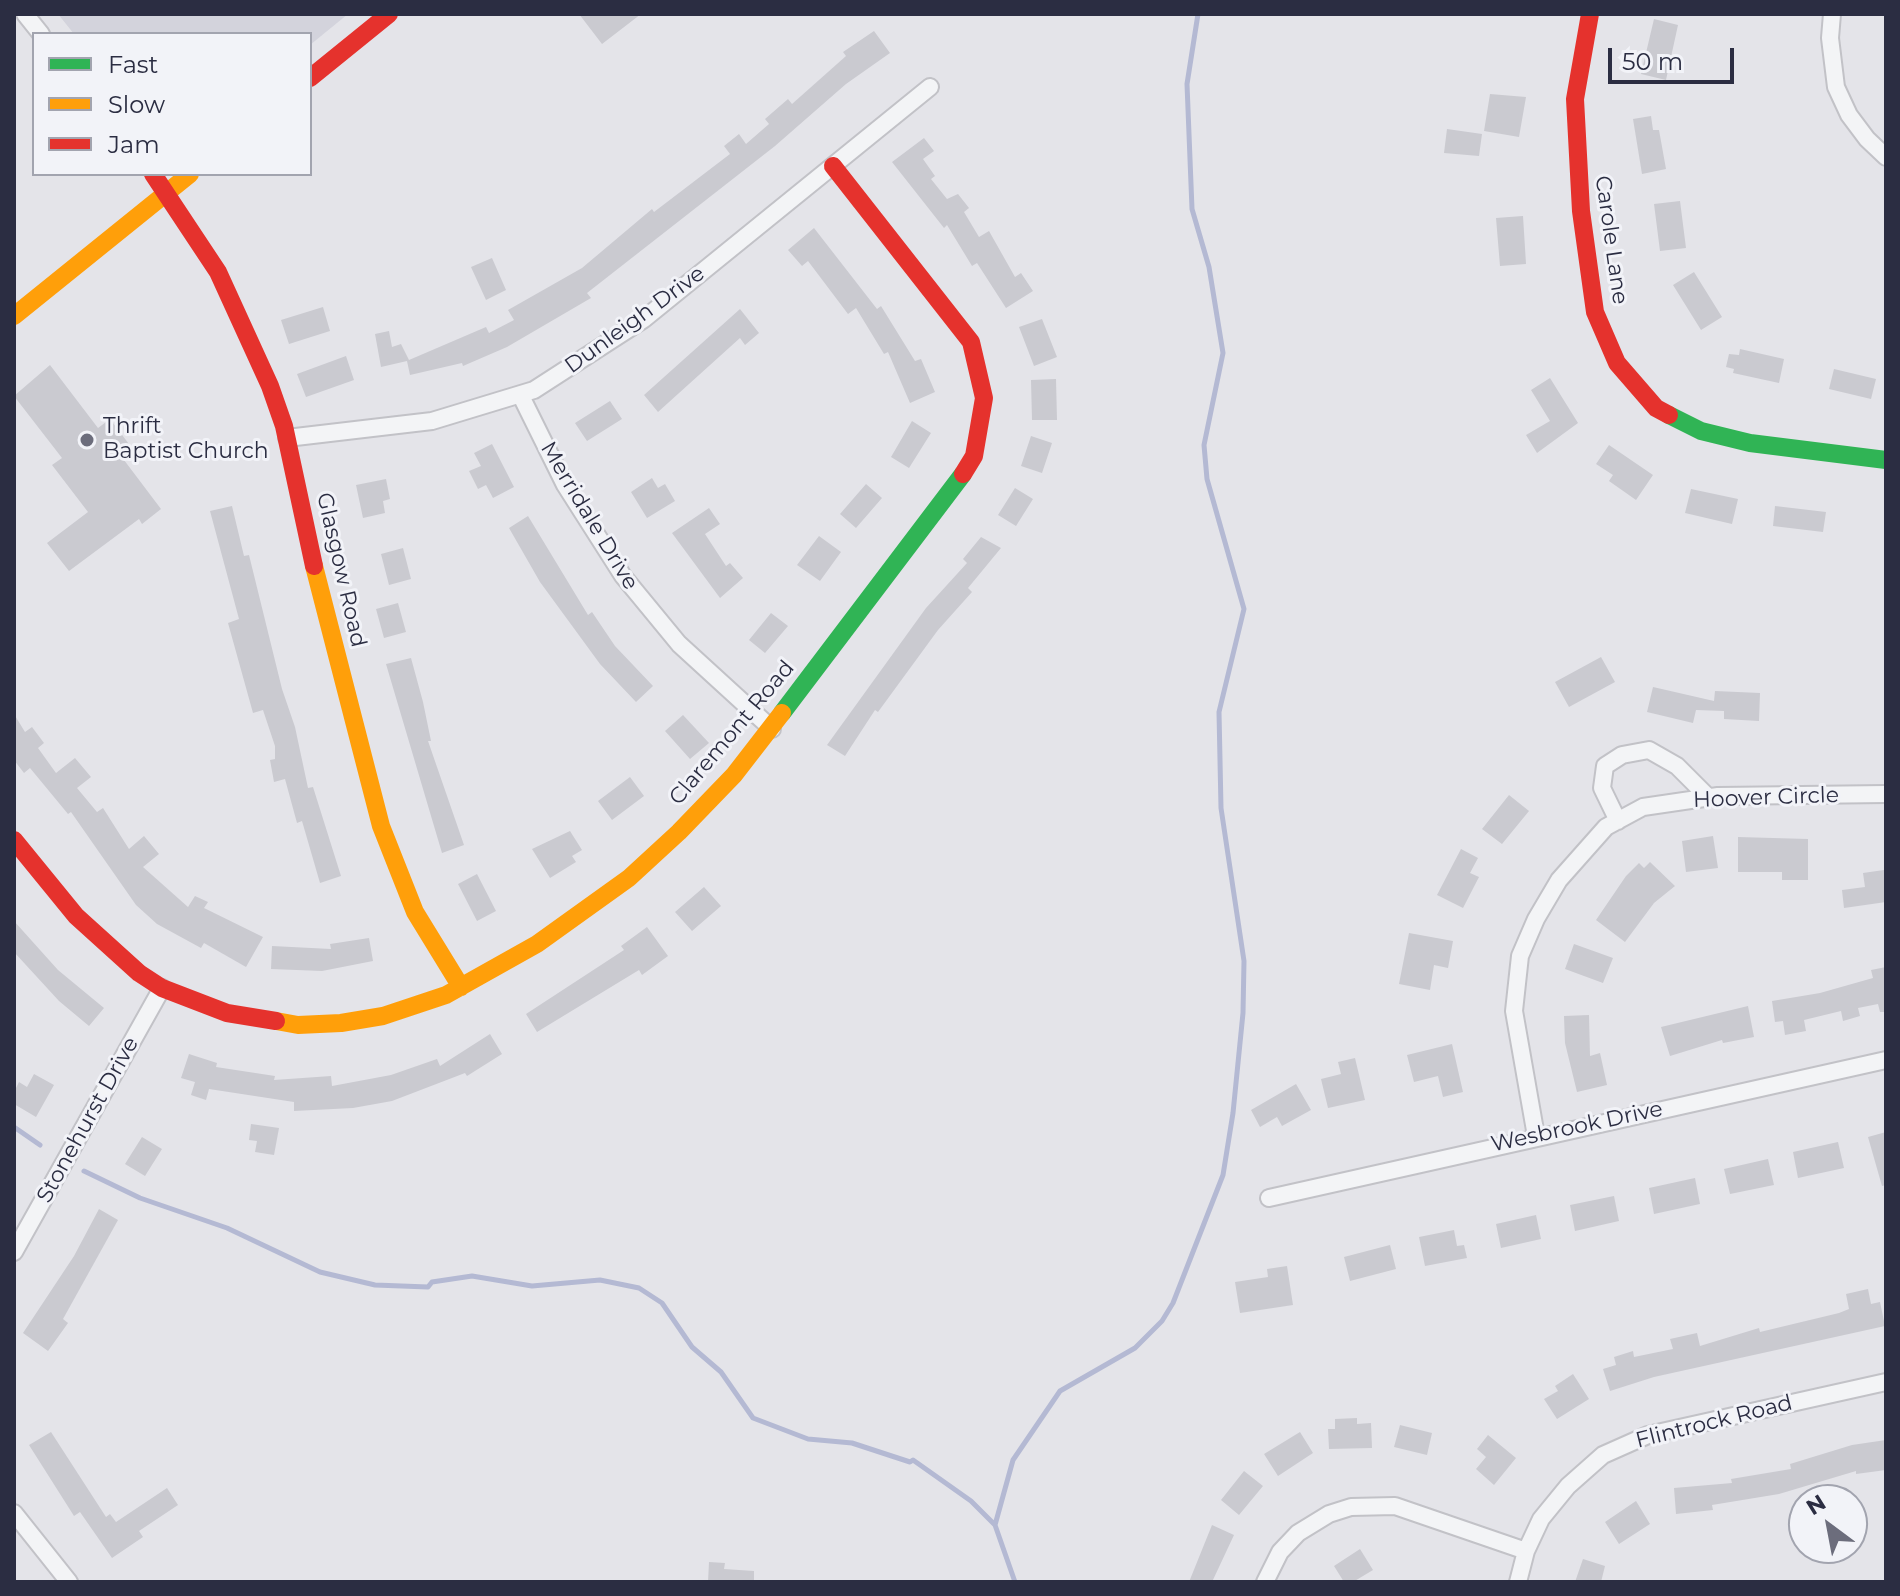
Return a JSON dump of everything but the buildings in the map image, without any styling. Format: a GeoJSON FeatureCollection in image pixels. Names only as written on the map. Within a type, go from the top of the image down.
{"type":"FeatureCollection","features":[{"type":"Feature","properties":{"kind":"street"},"geometry":{"type":"LineString","coordinates":[[25,14],[39,32]]}},
{"type":"Feature","properties":{"kind":"street"},"geometry":{"type":"LineString","coordinates":[[312,76],[389,14]]}},
{"type":"Feature","properties":{"kind":"street","name":"Carole Lane"},"geometry":{"type":"LineString","coordinates":[[1590,14],[1575,99],[1581,211],[1595,312],[1617,363],[1656,408],[1701,431],[1750,443],[1886,460]]}},
{"type":"Feature","properties":{"kind":"street"},"geometry":{"type":"LineString","coordinates":[[1832,14],[1830,38],[1836,87],[1849,115],[1886,157]]}},
{"type":"Feature","properties":{"kind":"street","name":"Dunleigh Drive"},"geometry":{"type":"LineString","coordinates":[[287,438],[432,421],[521,396],[579,364],[633,327],[930,87]]}},
{"type":"Feature","properties":{"kind":"street","name":"Claremont Road"},"geometry":{"type":"LineString","coordinates":[[14,840],[100,941],[162,988],[227,1013],[262,1021],[320,1025],[383,1016],[461,987],[537,944],[629,878],[709,803],[772,729],[968,469],[984,413],[979,365],[965,332],[833,166]]}},
{"type":"Feature","properties":{"kind":"street","name":"Glasgow Road"},"geometry":{"type":"LineString","coordinates":[[154,176],[218,272],[238,310],[270,386],[287,438],[308,544],[381,826],[415,912],[461,987]]}},
{"type":"Feature","properties":{"kind":"street"},"geometry":{"type":"LineString","coordinates":[[14,316],[188,176]]}},
{"type":"Feature","properties":{"kind":"street","name":"Merridale Drive"},"geometry":{"type":"LineString","coordinates":[[521,396],[565,485],[623,576],[679,644],[772,729]]}},
{"type":"Feature","properties":{"kind":"street"},"geometry":{"type":"LineString","coordinates":[[1618,821],[1602,788],[1605,766],[1622,755],[1649,750],[1677,766],[1708,797]]}},
{"type":"Feature","properties":{"kind":"street","name":"Hoover Circle"},"geometry":{"type":"LineString","coordinates":[[1536,1136],[1523,1077],[1514,1011],[1520,956],[1536,919],[1559,880],[1606,827],[1643,807],[1708,797],[1886,794]]}},
{"type":"Feature","properties":{"kind":"street","name":"Stonehurst Drive"},"geometry":{"type":"LineString","coordinates":[[14,1252],[162,988]]}},
{"type":"Feature","properties":{"kind":"street","name":"Wesbrook Drive"},"geometry":{"type":"LineString","coordinates":[[1269,1198],[1886,1060]]}},
{"type":"Feature","properties":{"kind":"street","name":"Flintrock Road"},"geometry":{"type":"LineString","coordinates":[[1518,1582],[1526,1551],[1541,1519],[1568,1486],[1603,1455],[1627,1443],[1886,1382]]}},
{"type":"Feature","properties":{"kind":"street"},"geometry":{"type":"LineString","coordinates":[[1265,1582],[1280,1552],[1298,1533],[1329,1514],[1351,1507],[1395,1506],[1526,1551]]}},
{"type":"Feature","properties":{"kind":"street"},"geometry":{"type":"LineString","coordinates":[[14,1513],[69,1582]]}},
{"type":"Feature","properties":{"kind":"shaded area"},"geometry":{"type":"Polygon","coordinates":[[[58,14],[348,14],[312,43],[312,32],[72,32],[58,14]]]}},
{"type":"Feature","properties":{"kind":"waterway"},"geometry":{"type":"LineString","coordinates":[[995,1525],[1013,1460],[1060,1391],[1135,1348],[1162,1321],[1173,1303],[1223,1175],[1233,1113],[1243,1013],[1244,961],[1221,808],[1219,712],[1244,609],[1207,479],[1204,445],[1223,353],[1209,267],[1192,209],[1187,84],[1198,14]]}},
{"type":"Feature","properties":{"kind":"waterway"},"geometry":{"type":"LineString","coordinates":[[14,1127],[40,1145]]}},
{"type":"Feature","properties":{"kind":"waterway"},"geometry":{"type":"LineString","coordinates":[[84,1171],[140,1198],[227,1228],[320,1272],[375,1285],[428,1287],[432,1282],[472,1276],[532,1286],[600,1280],[639,1288],[662,1303],[692,1347],[721,1372],[753,1418],[808,1439],[852,1443],[910,1462],[913,1460],[971,1501],[995,1525],[1015,1582]]}},
{"type":"Feature","properties":{"kind":"traffic: fast"},"geometry":{"type":"LineString","coordinates":[[1669,415],[1701,431],[1750,443],[1886,460]]}},
{"type":"Feature","properties":{"kind":"traffic: fast"},"geometry":{"type":"LineString","coordinates":[[782,713],[963,474]]}},
{"type":"Feature","properties":{"kind":"traffic: slow"},"geometry":{"type":"LineString","coordinates":[[14,316],[188,176]]}},
{"type":"Feature","properties":{"kind":"traffic: slow"},"geometry":{"type":"LineString","coordinates":[[314,566],[381,826],[415,912],[461,987]]}},
{"type":"Feature","properties":{"kind":"traffic: slow"},"geometry":{"type":"LineString","coordinates":[[276,1021],[298,1025],[341,1023],[383,1016],[446,995],[537,944],[629,878],[679,832],[734,775],[782,713]]}},
{"type":"Feature","properties":{"kind":"traffic: jam"},"geometry":{"type":"LineString","coordinates":[[312,76],[389,14]]}},
{"type":"Feature","properties":{"kind":"traffic: jam"},"geometry":{"type":"LineString","coordinates":[[1590,14],[1575,99],[1581,211],[1595,312],[1617,363],[1656,408],[1669,415]]}},
{"type":"Feature","properties":{"kind":"traffic: jam"},"geometry":{"type":"LineString","coordinates":[[833,166],[971,342],[984,398],[974,456],[963,474]]}},
{"type":"Feature","properties":{"kind":"traffic: jam"},"geometry":{"type":"LineString","coordinates":[[154,176],[218,272],[270,386],[284,426],[314,566]]}},
{"type":"Feature","properties":{"kind":"traffic: jam"},"geometry":{"type":"LineString","coordinates":[[14,840],[76,916],[139,973],[162,988],[227,1013],[276,1021]]}},
{"type":"Feature","properties":{"kind":"place","name":"Thrift Baptist Church"},"geometry":{"type":"Point","coordinates":[87,440]}}]}
